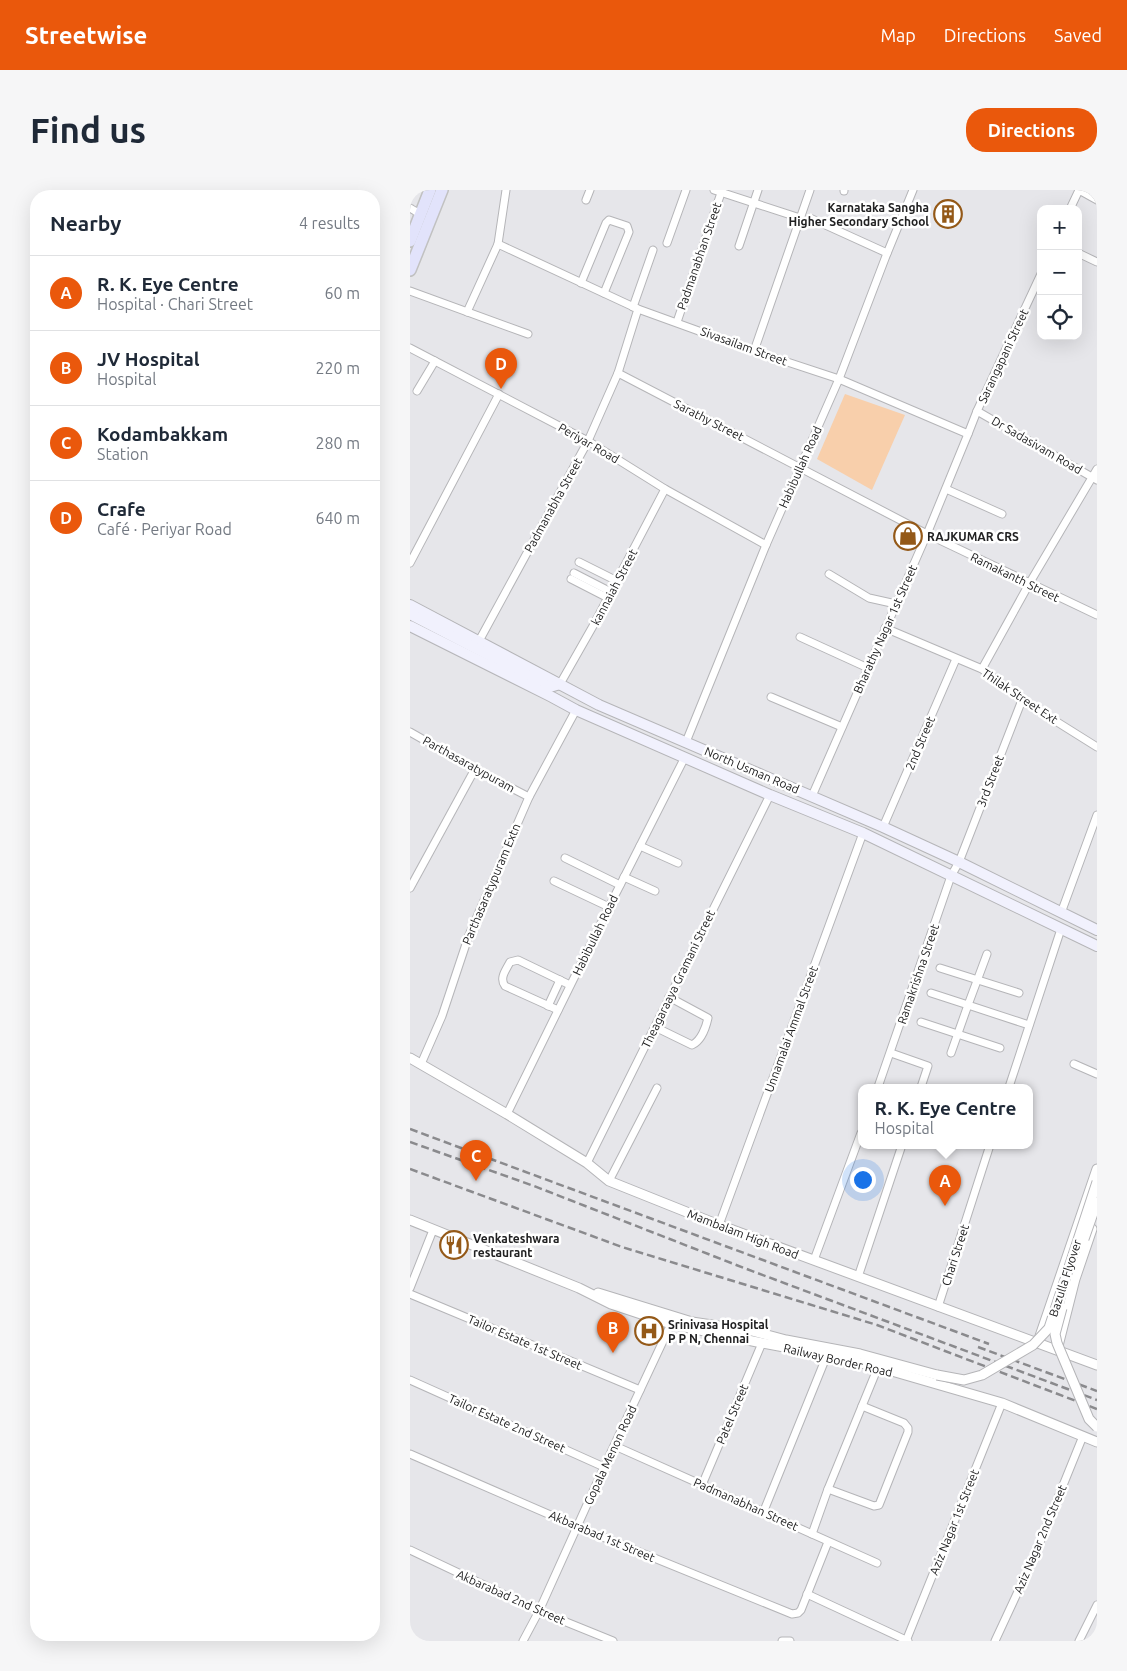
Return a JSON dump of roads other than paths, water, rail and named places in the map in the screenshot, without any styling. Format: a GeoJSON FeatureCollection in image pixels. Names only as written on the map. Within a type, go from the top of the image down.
{"type":"FeatureCollection","features":[{"type":"Feature","properties":{"kind":"main road"},"geometry":{"type":"LineString","coordinates":[[410,241],[430,190]]}},
{"type":"Feature","properties":{"kind":"main road"},"geometry":{"type":"LineString","coordinates":[[410,270],[442,190]]}},
{"type":"Feature","properties":{"kind":"main road","name":"North Usman Road"},"geometry":{"type":"LineString","coordinates":[[410,604],[599,705],[883,827],[1097,930]]}},
{"type":"Feature","properties":{"kind":"main road"},"geometry":{"type":"LineString","coordinates":[[410,614],[534,679],[551,692],[560,684]]}},
{"type":"Feature","properties":{"kind":"main road","name":"North Usman Road"},"geometry":{"type":"LineString","coordinates":[[410,626],[551,692],[576,710],[770,795],[863,833],[1097,946]]}},
{"type":"Feature","properties":{"kind":"street"},"geometry":{"type":"LineString","coordinates":[[467,312],[498,244],[506,190]]}},
{"type":"Feature","properties":{"kind":"street"},"geometry":{"type":"LineString","coordinates":[[586,200],[590,190]]}},
{"type":"Feature","properties":{"kind":"street"},"geometry":{"type":"LineString","coordinates":[[667,243],[686,190]]}},
{"type":"Feature","properties":{"kind":"street"},"geometry":{"type":"LineString","coordinates":[[739,246],[758,190]]}},
{"type":"Feature","properties":{"kind":"street"},"geometry":{"type":"LineString","coordinates":[[754,351],[810,190]]}},
{"type":"Feature","properties":{"kind":"street","name":"Habibullah Road"},"geometry":{"type":"LineString","coordinates":[[686,742],[766,545],[839,379],[913,190]]}},
{"type":"Feature","properties":{"kind":"street"},"geometry":{"type":"LineString","coordinates":[[1072,205],[1079,190],[1097,200]]}},
{"type":"Feature","properties":{"kind":"street"},"geometry":{"type":"LineString","coordinates":[[719,191],[800,218]]}},
{"type":"Feature","properties":{"kind":"street","name":"Padmanabhan Street"},"geometry":{"type":"LineString","coordinates":[[677,322],[719,191]]}},
{"type":"Feature","properties":{"kind":"street"},"geometry":{"type":"LineString","coordinates":[[410,208],[420,214]]}},
{"type":"Feature","properties":{"kind":"street"},"geometry":{"type":"LineString","coordinates":[[810,218],[887,253]]}},
{"type":"Feature","properties":{"kind":"street"},"geometry":{"type":"LineString","coordinates":[[582,283],[606,223],[612,220],[627,226],[628,232],[604,293]]}},
{"type":"Feature","properties":{"kind":"street","name":"Sivasailam Street"},"geometry":{"type":"LineString","coordinates":[[498,244],[635,308],[839,379],[968,434]]}},
{"type":"Feature","properties":{"kind":"street","name":"Padmanabha Street"},"geometry":{"type":"LineString","coordinates":[[479,641],[588,441],[618,373],[635,308],[654,250]]}},
{"type":"Feature","properties":{"kind":"street"},"geometry":{"type":"LineString","coordinates":[[1082,255],[1097,262]]}},
{"type":"Feature","properties":{"kind":"street","name":"Sarangapani Street"},"geometry":{"type":"LineString","coordinates":[[977,411],[1037,283]]}},
{"type":"Feature","properties":{"kind":"street"},"geometry":{"type":"LineString","coordinates":[[410,291],[528,334]]}},
{"type":"Feature","properties":{"kind":"street","name":"Periyar Road"},"geometry":{"type":"LineString","coordinates":[[410,348],[588,441],[665,489],[766,545]]}},
{"type":"Feature","properties":{"kind":"street"},"geometry":{"type":"LineString","coordinates":[[417,391],[435,361]]}},
{"type":"Feature","properties":{"kind":"street","name":"Sarathy Street"},"geometry":{"type":"LineString","coordinates":[[618,373],[801,467]]}},
{"type":"Feature","properties":{"kind":"street"},"geometry":{"type":"LineString","coordinates":[[410,563],[499,394]]}},
{"type":"Feature","properties":{"kind":"street"},"geometry":{"type":"LineString","coordinates":[[968,434],[977,411]]}},
{"type":"Feature","properties":{"kind":"street","name":"Dr Sadasivam Road"},"geometry":{"type":"LineString","coordinates":[[977,411],[1095,479]]}},
{"type":"Feature","properties":{"kind":"street","name":"Bharathy Nagar 1st Street"},"geometry":{"type":"LineString","coordinates":[[812,796],[927,534],[968,434]]}},
{"type":"Feature","properties":{"kind":"street","name":"Ramakanth Street"},"geometry":{"type":"LineString","coordinates":[[801,467],[927,534],[1097,615]]}},
{"type":"Feature","properties":{"kind":"street"},"geometry":{"type":"LineString","coordinates":[[982,669],[1029,584],[1095,479],[1097,469]]}},
{"type":"Feature","properties":{"kind":"street","name":"kannaiah Street"},"geometry":{"type":"LineString","coordinates":[[560,684],[665,489]]}},
{"type":"Feature","properties":{"kind":"street"},"geometry":{"type":"LineString","coordinates":[[946,489],[1002,514]]}},
{"type":"Feature","properties":{"kind":"street"},"geometry":{"type":"LineString","coordinates":[[579,562],[617,581]]}},
{"type":"Feature","properties":{"kind":"street"},"geometry":{"type":"LineString","coordinates":[[829,574],[869,598],[896,604]]}},
{"type":"Feature","properties":{"kind":"street"},"geometry":{"type":"LineString","coordinates":[[573,576],[609,595]]}},
{"type":"Feature","properties":{"kind":"street","name":"Thilak Street Ext"},"geometry":{"type":"LineString","coordinates":[[885,628],[982,669],[1022,700],[1097,747]]}},
{"type":"Feature","properties":{"kind":"street"},"geometry":{"type":"LineString","coordinates":[[800,637],[868,668]]}},
{"type":"Feature","properties":{"kind":"street","name":"2nd Street"},"geometry":{"type":"LineString","coordinates":[[883,827],[956,659]]}},
{"type":"Feature","properties":{"kind":"street"},"geometry":{"type":"LineString","coordinates":[[771,697],[842,728]]}},
{"type":"Feature","properties":{"kind":"street","name":"3rd Street"},"geometry":{"type":"LineString","coordinates":[[959,862],[1022,700]]}},
{"type":"Feature","properties":{"kind":"street","name":"Parthasaratypuram Extn"},"geometry":{"type":"LineString","coordinates":[[421,1064],[442,1016],[469,935],[529,797],[576,710]]}},
{"type":"Feature","properties":{"kind":"street","name":"Parthasaratypuram"},"geometry":{"type":"LineString","coordinates":[[410,732],[474,769],[529,797]]}},
{"type":"Feature","properties":{"kind":"street","name":"Habibullah Road"},"geometry":{"type":"LineString","coordinates":[[507,1114],[608,907],[685,757]]}},
{"type":"Feature","properties":{"kind":"street"},"geometry":{"type":"LineString","coordinates":[[410,888],[474,769]]}},
{"type":"Feature","properties":{"kind":"street","name":"Theagaraaya Gramani Street"},"geometry":{"type":"LineString","coordinates":[[587,1163],[770,795]]}},
{"type":"Feature","properties":{"kind":"street"},"geometry":{"type":"LineString","coordinates":[[1061,913],[1097,815]]}},
{"type":"Feature","properties":{"kind":"street","name":"Unnamalai Ammal Street"},"geometry":{"type":"LineString","coordinates":[[719,1225],[863,833]]}},
{"type":"Feature","properties":{"kind":"street"},"geometry":{"type":"LineString","coordinates":[[640,846],[678,863]]}},
{"type":"Feature","properties":{"kind":"street"},"geometry":{"type":"LineString","coordinates":[[565,858],[620,885]]}},
{"type":"Feature","properties":{"kind":"street","name":"Ramakrishna Street"},"geometry":{"type":"LineString","coordinates":[[879,1084],[951,876],[959,862]]}},
{"type":"Feature","properties":{"kind":"street"},"geometry":{"type":"LineString","coordinates":[[624,877],[655,892]]}},
{"type":"Feature","properties":{"kind":"street"},"geometry":{"type":"LineString","coordinates":[[554,880],[608,907]]}},
{"type":"Feature","properties":{"kind":"street"},"geometry":{"type":"LineString","coordinates":[[1010,1084],[1061,929]]}},
{"type":"Feature","properties":{"kind":"street"},"geometry":{"type":"LineString","coordinates":[[951,1053],[987,954]]}},
{"type":"Feature","properties":{"kind":"street"},"geometry":{"type":"LineString","coordinates":[[558,1010],[505,986],[502,983],[502,978],[510,962],[518,960],[570,984]]}},
{"type":"Feature","properties":{"kind":"street"},"geometry":{"type":"LineString","coordinates":[[940,968],[1019,993]]}},
{"type":"Feature","properties":{"kind":"street"},"geometry":{"type":"LineString","coordinates":[[548,1006],[560,980]]}},
{"type":"Feature","properties":{"kind":"street"},"geometry":{"type":"LineString","coordinates":[[931,994],[1029,1025]]}},
{"type":"Feature","properties":{"kind":"street"},"geometry":{"type":"LineString","coordinates":[[655,1026],[692,1045],[700,1039],[708,1018],[669,997]]}},
{"type":"Feature","properties":{"kind":"street"},"geometry":{"type":"LineString","coordinates":[[921,1022],[1000,1048]]}},
{"type":"Feature","properties":{"kind":"street"},"geometry":{"type":"LineString","coordinates":[[891,1053],[928,1066],[921,1084]]}},
{"type":"Feature","properties":{"kind":"street","name":"Mambalam High Road"},"geometry":{"type":"LineString","coordinates":[[410,1058],[587,1163],[610,1181],[719,1225],[1097,1365]]}},
{"type":"Feature","properties":{"kind":"street"},"geometry":{"type":"LineString","coordinates":[[1074,1064],[1097,1074]]}},
{"type":"Feature","properties":{"kind":"street"},"geometry":{"type":"LineString","coordinates":[[610,1181],[657,1088]]}},
{"type":"Feature","properties":{"kind":"street"},"geometry":{"type":"LineString","coordinates":[[814,1260],[858,1141]]}},
{"type":"Feature","properties":{"kind":"street"},"geometry":{"type":"LineString","coordinates":[[858,1277],[901,1149]]}},
{"type":"Feature","properties":{"kind":"street","name":"Chari Street"},"geometry":{"type":"LineString","coordinates":[[938,1307],[989,1149]]}},
{"type":"Feature","properties":{"kind":"street"},"geometry":{"type":"LineString","coordinates":[[1037,1344],[1097,1169]]}},
{"type":"Feature","properties":{"kind":"street","name":"Bazulla Flyover"},"geometry":{"type":"LineString","coordinates":[[579,1288],[692,1322],[860,1354],[937,1375],[964,1380],[982,1375],[1033,1345],[1050,1328],[1097,1182]]}},
{"type":"Feature","properties":{"kind":"street","name":"Bazulla Flyover"},"geometry":{"type":"LineString","coordinates":[[1097,1202],[1072,1275],[1055,1334],[1089,1419],[1097,1427]]}},
{"type":"Feature","properties":{"kind":"street"},"geometry":{"type":"LineString","coordinates":[[1058,1351],[1061,1330],[1075,1279],[1097,1215]]}},
{"type":"Feature","properties":{"kind":"street","name":"Railway Border Road"},"geometry":{"type":"LineString","coordinates":[[410,1220],[579,1288],[611,1304],[671,1324],[878,1367],[1002,1403],[1097,1442]]}},
{"type":"Feature","properties":{"kind":"street"},"geometry":{"type":"LineString","coordinates":[[410,1288],[433,1230]]}},
{"type":"Feature","properties":{"kind":"street","name":"Tailor Estate 1st Street"},"geometry":{"type":"LineString","coordinates":[[410,1294],[640,1390]]}},
{"type":"Feature","properties":{"kind":"street","name":"Gopala Menon Road"},"geometry":{"type":"LineString","coordinates":[[523,1641],[539,1611],[671,1324]]}},
{"type":"Feature","properties":{"kind":"street"},"geometry":{"type":"LineString","coordinates":[[1043,1328],[1051,1334],[1061,1330]]}},
{"type":"Feature","properties":{"kind":"street","name":"Patel Street"},"geometry":{"type":"LineString","coordinates":[[702,1485],[762,1344]]}},
{"type":"Feature","properties":{"kind":"street"},"geometry":{"type":"LineString","coordinates":[[763,1513],[827,1355]]}},
{"type":"Feature","properties":{"kind":"street"},"geometry":{"type":"LineString","coordinates":[[812,1534],[828,1489],[878,1367]]}},
{"type":"Feature","properties":{"kind":"street","name":"Tailor Estate 2nd Street"},"geometry":{"type":"LineString","coordinates":[[410,1380],[604,1467]]}},
{"type":"Feature","properties":{"kind":"street","name":"Aziz Nagar 1st Street"},"geometry":{"type":"LineString","coordinates":[[907,1641],[1002,1403]]}},
{"type":"Feature","properties":{"kind":"street"},"geometry":{"type":"LineString","coordinates":[[828,1489],[874,1506],[879,1505],[905,1442],[909,1430],[904,1423],[862,1406]]}},
{"type":"Feature","properties":{"kind":"street","name":"Aziz Nagar 2nd Street"},"geometry":{"type":"LineString","coordinates":[[995,1641],[1034,1556],[1083,1436]]}},
{"type":"Feature","properties":{"kind":"street","name":"Padmanabhan Street"},"geometry":{"type":"LineString","coordinates":[[614,1446],[877,1563]]}},
{"type":"Feature","properties":{"kind":"street","name":"Akbarabad 1st Street"},"geometry":{"type":"LineString","coordinates":[[410,1454],[578,1527],[788,1613],[795,1614],[801,1610],[807,1594]]}},
{"type":"Feature","properties":{"kind":"street"},"geometry":{"type":"LineString","coordinates":[[828,1542],[807,1594],[907,1641]]}},
{"type":"Feature","properties":{"kind":"street","name":"Akbarabad 2nd Street"},"geometry":{"type":"LineString","coordinates":[[410,1550],[539,1611],[612,1641]]}},
{"type":"Feature","properties":{"kind":"street"},"geometry":{"type":"LineString","coordinates":[[1079,1641],[1097,1605]]}},
{"type":"Feature","properties":{"kind":"street"},"geometry":{"type":"LineString","coordinates":[[782,1641],[790,1641]]}},
{"type":"Feature","properties":{"kind":"railway"},"geometry":{"type":"LineString","coordinates":[[410,1129],[989,1344]]}},
{"type":"Feature","properties":{"kind":"railway"},"geometry":{"type":"LineString","coordinates":[[410,1142],[534,1186],[744,1268],[1097,1400]]}},
{"type":"Feature","properties":{"kind":"railway"},"geometry":{"type":"LineString","coordinates":[[410,1169],[622,1247],[877,1325],[1097,1409]]}},
{"type":"Feature","properties":{"kind":"railway"},"geometry":{"type":"LineString","coordinates":[[978,1347],[1097,1391]]}},
{"type":"Feature","properties":{"kind":"place","name":"Karnataka Sangha Higher Secondary School"},"geometry":{"type":"Point","coordinates":[948,214]}},
{"type":"Feature","properties":{"kind":"place","name":"Crafe"},"geometry":{"type":"Point","coordinates":[501,389]}},
{"type":"Feature","properties":{"kind":"place","name":"RAJKUMAR CRS"},"geometry":{"type":"Point","coordinates":[908,536]}},
{"type":"Feature","properties":{"kind":"place","name":"Kodambakkam"},"geometry":{"type":"Point","coordinates":[476,1181]}},
{"type":"Feature","properties":{"kind":"place","name":"R. K. Eye Centre"},"geometry":{"type":"Point","coordinates":[945,1206]}},
{"type":"Feature","properties":{"kind":"place","name":"Venkateshwara restaurant"},"geometry":{"type":"Point","coordinates":[454,1245]}},
{"type":"Feature","properties":{"kind":"place","name":"Srinivasa Hospital P P N, Chennai"},"geometry":{"type":"Point","coordinates":[649,1331]}},
{"type":"Feature","properties":{"kind":"place","name":"JV Hospital"},"geometry":{"type":"Point","coordinates":[613,1353]}}]}
